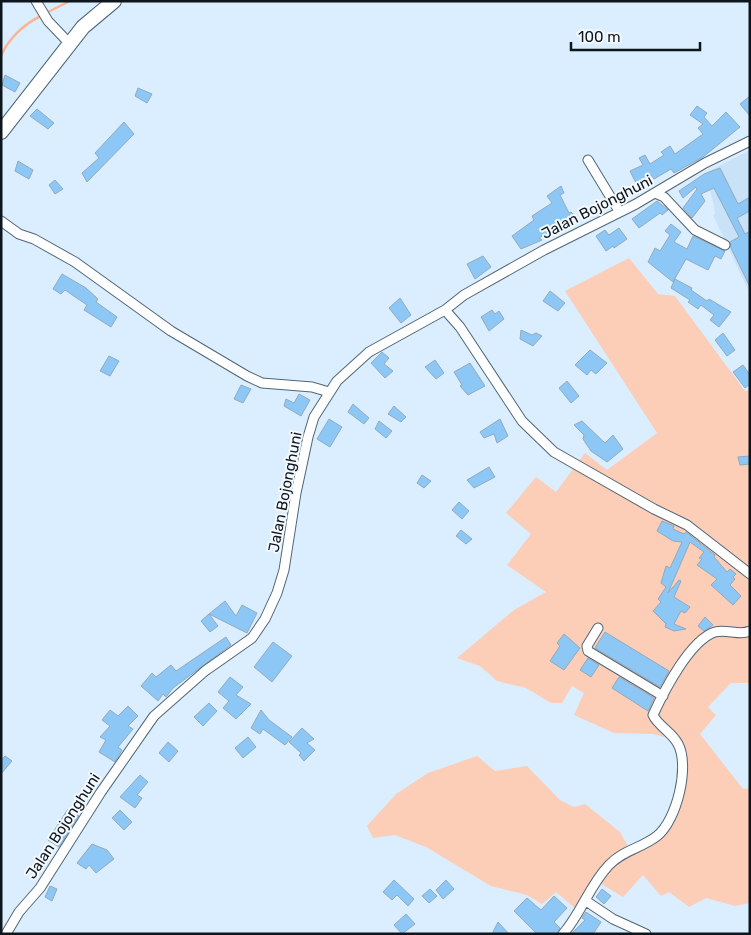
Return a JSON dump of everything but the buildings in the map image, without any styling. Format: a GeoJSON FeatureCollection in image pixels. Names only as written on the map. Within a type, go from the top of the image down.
{"type":"FeatureCollection","features":[{"type":"Feature","properties":{"kind":"street"},"geometry":{"type":"LineString","coordinates":[[1,132],[69,44],[96,14],[114,1]]}},
{"type":"Feature","properties":{"kind":"street"},"geometry":{"type":"LineString","coordinates":[[38,5],[46,20],[69,44]]}},
{"type":"Feature","properties":{"kind":"street","name":"Jalan Bojonghuni"},"geometry":{"type":"LineString","coordinates":[[6,934],[20,912],[40,888],[101,792],[154,716],[206,671],[252,638],[265,619],[277,593],[284,570],[296,493],[314,417],[328,392],[352,365],[370,352],[445,310],[464,295],[655,193],[705,163],[750,141]]}},
{"type":"Feature","properties":{"kind":"street"},"geometry":{"type":"LineString","coordinates":[[588,160],[619,211]]}},
{"type":"Feature","properties":{"kind":"street"},"geometry":{"type":"LineString","coordinates":[[655,193],[664,197],[695,230],[725,245]]}},
{"type":"Feature","properties":{"kind":"street"},"geometry":{"type":"LineString","coordinates":[[1,221],[19,234],[34,239],[75,262],[171,332],[247,376],[262,383],[312,387],[328,392]]}},
{"type":"Feature","properties":{"kind":"street"},"geometry":{"type":"LineString","coordinates":[[445,310],[460,327],[522,421],[554,452],[654,509],[687,525],[750,574]]}},
{"type":"Feature","properties":{"kind":"street"},"geometry":{"type":"LineString","coordinates":[[598,628],[587,646],[588,651],[663,696]]}},
{"type":"Feature","properties":{"kind":"street"},"geometry":{"type":"LineString","coordinates":[[563,934],[576,919],[592,885],[609,865],[624,852],[644,845],[658,835],[671,816],[682,777],[682,762],[678,744],[653,715],[685,659],[702,638],[722,631],[745,633],[750,631]]}},
{"type":"Feature","properties":{"kind":"street"},"geometry":{"type":"LineString","coordinates":[[586,901],[614,919],[646,934]]}},
{"type":"Feature","properties":{"kind":"shaded area"},"geometry":{"type":"Polygon","coordinates":[[[750,150],[750,294],[713,215],[715,214],[714,205],[705,173],[750,150]]]}},
{"type":"Feature","properties":{"kind":"shaded area"},"geometry":{"type":"Polygon","coordinates":[[[629,258],[658,294],[675,296],[745,391],[750,390],[750,683],[731,683],[708,707],[716,715],[700,734],[743,789],[750,788],[750,903],[735,906],[706,898],[689,907],[669,892],[661,896],[643,875],[623,897],[595,880],[575,908],[556,892],[542,904],[527,895],[491,886],[426,847],[395,835],[373,838],[367,826],[396,794],[428,773],[477,756],[495,771],[527,766],[560,800],[574,807],[585,804],[620,832],[629,848],[673,819],[683,778],[679,741],[653,734],[614,733],[574,715],[584,693],[572,686],[562,703],[551,703],[526,688],[497,681],[480,666],[457,658],[514,610],[546,592],[507,565],[531,534],[506,513],[536,477],[556,492],[585,453],[607,470],[657,433],[565,291],[629,258]]]}},
{"type":"Feature","properties":{"kind":"waterway"},"geometry":{"type":"LineString","coordinates":[[46,13],[70,1]]}},
{"type":"Feature","properties":{"kind":"waterway"},"geometry":{"type":"LineString","coordinates":[[1,56],[17,33],[41,16]]}}]}
